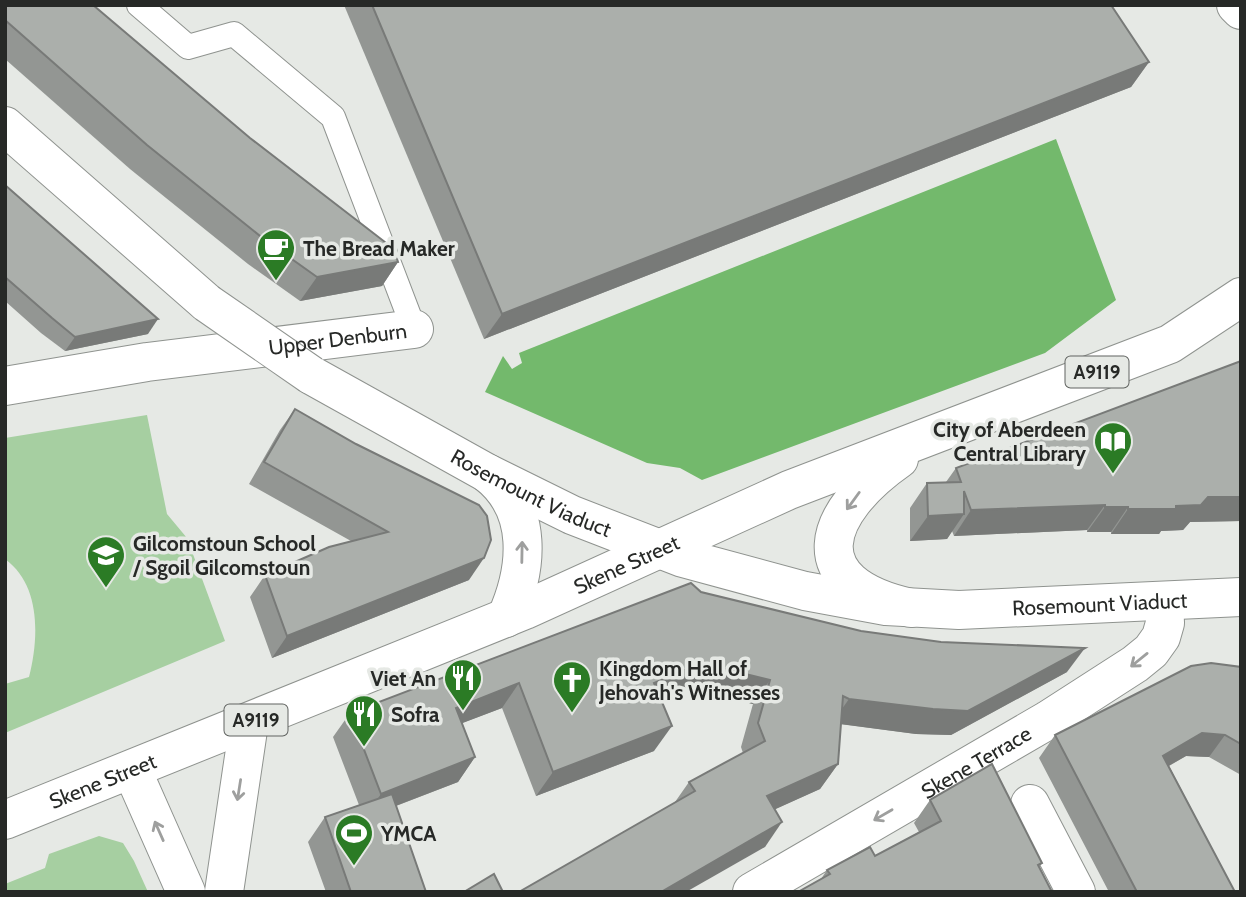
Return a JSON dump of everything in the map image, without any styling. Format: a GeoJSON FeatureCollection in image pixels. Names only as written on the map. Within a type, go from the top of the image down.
{"type":"FeatureCollection","features":[{"type":"Feature","properties":{"kind":"street"},"geometry":{"type":"LineString","coordinates":[[1236,5],[1241,10]]}},
{"type":"Feature","properties":{"kind":"street","name":"Rosemount Viaduct"},"geometry":{"type":"LineString","coordinates":[[5,125],[207,303],[311,374],[487,473],[552,506],[660,549],[711,566],[805,591],[911,608],[959,610],[1241,597]]}},
{"type":"Feature","properties":{"kind":"street","name":"Skene Street"},"geometry":{"type":"LineString","coordinates":[[5,820],[506,618],[789,490],[1170,344],[1241,298]]}},
{"type":"Feature","properties":{"kind":"street","name":"Upper Denburn"},"geometry":{"type":"LineString","coordinates":[[5,386],[146,362],[414,330]]}},
{"type":"Feature","properties":{"kind":"street"},"geometry":{"type":"LineString","coordinates":[[911,608],[877,599],[846,580],[836,562],[834,541],[842,517],[865,486],[889,466],[945,430]]}},
{"type":"Feature","properties":{"kind":"street"},"geometry":{"type":"LineString","coordinates":[[487,473],[503,486],[513,501],[523,538],[520,580],[506,618]]}},
{"type":"Feature","properties":{"kind":"street","name":"Skene Terrace"},"geometry":{"type":"LineString","coordinates":[[752,892],[1048,720],[1135,664],[1161,637],[1165,623],[1164,601]]}},
{"type":"Feature","properties":{"kind":"street"},"geometry":{"type":"LineString","coordinates":[[224,892],[249,723]]}},
{"type":"Feature","properties":{"kind":"street"},"geometry":{"type":"LineString","coordinates":[[132,770],[186,892]]}},
{"type":"Feature","properties":{"kind":"street"},"geometry":{"type":"LineString","coordinates":[[1030,804],[1076,892]]}},
{"type":"Feature","properties":{"kind":"lane","name":"Upper Denburn"},"geometry":{"type":"LineString","coordinates":[[139,5],[188,47],[234,34],[333,117],[414,330]]}},
{"type":"Feature","properties":{"kind":"green space"},"geometry":{"type":"Polygon","coordinates":[[[1056,139],[1116,300],[1045,353],[702,480],[680,468],[647,463],[485,392],[503,356],[512,369],[522,363],[519,353],[1056,139]]]}},
{"type":"Feature","properties":{"kind":"green space","name":"Gilcomstoun School / Sgoil Gilcomstoun"},"geometry":{"type":"Polygon","coordinates":[[[147,415],[167,514],[187,538],[225,641],[5,733],[5,684],[29,677],[35,646],[35,629],[31,597],[25,583],[17,570],[5,559],[5,438],[147,415]]]}},
{"type":"Feature","properties":{"kind":"green space"},"geometry":{"type":"Polygon","coordinates":[[[99,836],[123,843],[148,892],[5,892],[5,884],[45,868],[49,854],[99,836]]]}},
{"type":"Feature","properties":{"kind":"building"},"geometry":{"type":"Polygon","coordinates":[[[5,5],[93,5],[250,138],[394,249],[398,262],[317,277],[265,240],[147,145],[5,20],[5,5]]]}},
{"type":"Feature","properties":{"kind":"building"},"geometry":{"type":"Polygon","coordinates":[[[372,5],[1111,5],[1149,62],[502,314],[372,5]]]}},
{"type":"Feature","properties":{"kind":"building"},"geometry":{"type":"Polygon","coordinates":[[[5,185],[158,319],[75,337],[5,277],[5,185]]]}},
{"type":"Feature","properties":{"kind":"building","name":"City of Aberdeen Central Library"},"geometry":{"type":"Polygon","coordinates":[[[1241,361],[1241,497],[1208,497],[1201,505],[1176,506],[1176,509],[1128,509],[1105,505],[971,510],[964,491],[964,514],[928,516],[927,483],[961,482],[956,468],[1241,361]]]}},
{"type":"Feature","properties":{"kind":"building"},"geometry":{"type":"Polygon","coordinates":[[[295,409],[356,444],[479,505],[487,516],[491,540],[484,558],[287,636],[265,575],[329,547],[388,532],[264,462],[295,409]]]}},
{"type":"Feature","properties":{"kind":"building"},"geometry":{"type":"Polygon","coordinates":[[[691,583],[701,592],[861,631],[941,642],[1085,648],[968,711],[849,699],[843,696],[838,764],[767,796],[782,822],[661,892],[519,892],[695,791],[689,782],[765,741],[758,723],[770,680],[701,663],[654,683],[672,726],[553,772],[519,683],[456,708],[475,757],[381,794],[350,713],[691,583]]]}},
{"type":"Feature","properties":{"kind":"building"},"geometry":{"type":"Polygon","coordinates":[[[1211,663],[1241,667],[1241,744],[1225,735],[1202,733],[1163,756],[1235,892],[1137,892],[1055,735],[1191,666],[1211,663]]]}},
{"type":"Feature","properties":{"kind":"building"},"geometry":{"type":"Polygon","coordinates":[[[992,764],[1042,863],[1038,865],[1052,892],[798,892],[830,874],[827,870],[870,847],[875,856],[941,821],[930,800],[992,764]]]}},
{"type":"Feature","properties":{"kind":"building"},"geometry":{"type":"Polygon","coordinates":[[[392,794],[426,892],[351,892],[325,817],[392,794]]]}},
{"type":"Feature","properties":{"kind":"building"},"geometry":{"type":"Polygon","coordinates":[[[494,874],[503,892],[464,892],[494,874]]]}},
{"type":"Feature","properties":{"kind":"place","name":"The Bread Maker"},"geometry":{"type":"Point","coordinates":[276,282]}},
{"type":"Feature","properties":{"kind":"place","name":"City of Aberdeen Central Library"},"geometry":{"type":"Point","coordinates":[1113,475]}},
{"type":"Feature","properties":{"kind":"place","name":"Gilcomstoun School / Sgoil Gilcomstoun"},"geometry":{"type":"Point","coordinates":[106,589]}},
{"type":"Feature","properties":{"kind":"place","name":"Viet An"},"geometry":{"type":"Point","coordinates":[463,712]}},
{"type":"Feature","properties":{"kind":"place","name":"Kingdom Hall of Jehovah's Witnesses"},"geometry":{"type":"Point","coordinates":[572,714]}},
{"type":"Feature","properties":{"kind":"place","name":"Sofra"},"geometry":{"type":"Point","coordinates":[364,748]}},
{"type":"Feature","properties":{"kind":"place","name":"YMCA"},"geometry":{"type":"Point","coordinates":[354,867]}}]}
